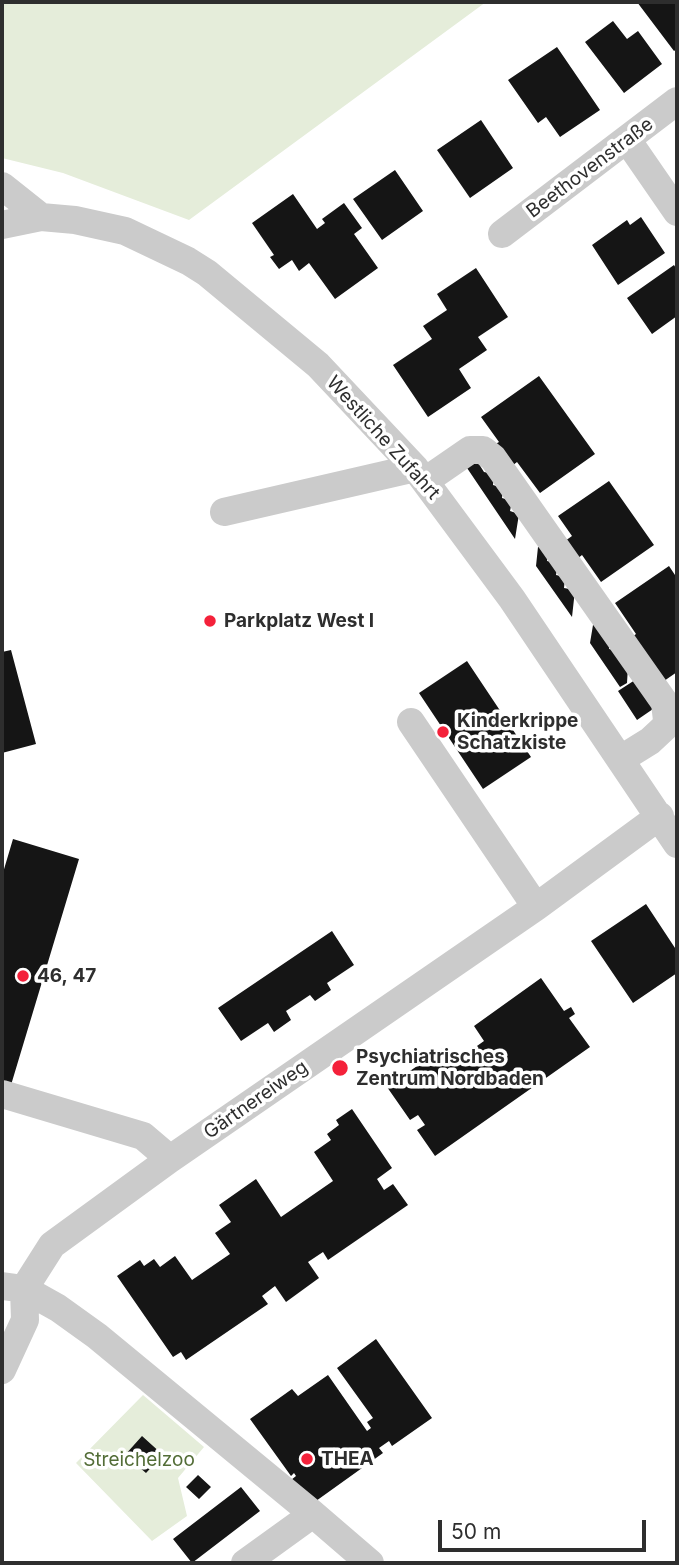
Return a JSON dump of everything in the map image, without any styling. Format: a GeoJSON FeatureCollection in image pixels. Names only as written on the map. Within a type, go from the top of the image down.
{"type":"FeatureCollection","features":[{"type":"Feature","properties":{"kind":"street","name":"Beethovenstraße"},"geometry":{"type":"LineString","coordinates":[[502,234],[628,141],[677,101]]}},
{"type":"Feature","properties":{"kind":"street"},"geometry":{"type":"LineString","coordinates":[[628,141],[677,212]]}},
{"type":"Feature","properties":{"kind":"street"},"geometry":{"type":"LineString","coordinates":[[2,186],[41,217]]}},
{"type":"Feature","properties":{"kind":"street","name":"Westliche Zufahrt"},"geometry":{"type":"LineString","coordinates":[[2,225],[41,217],[75,220],[125,231],[187,261],[207,274],[318,365],[420,475],[521,611],[677,844]]}},
{"type":"Feature","properties":{"kind":"street"},"geometry":{"type":"LineString","coordinates":[[224,513],[420,475],[470,450],[483,450],[493,458],[665,703],[665,727],[650,741],[621,759]]}},
{"type":"Feature","properties":{"kind":"street"},"geometry":{"type":"LineString","coordinates":[[411,722],[536,907]]}},
{"type":"Feature","properties":{"kind":"street","name":"Gärtnereiweg"},"geometry":{"type":"LineString","coordinates":[[13,1287],[52,1245],[170,1160],[536,907],[660,816]]}},
{"type":"Feature","properties":{"kind":"street"},"geometry":{"type":"LineString","coordinates":[[2,1094],[143,1136],[170,1160]]}},
{"type":"Feature","properties":{"kind":"street"},"geometry":{"type":"LineString","coordinates":[[2,1370],[25,1320],[13,1287]]}},
{"type":"Feature","properties":{"kind":"street"},"geometry":{"type":"LineString","coordinates":[[13,1287],[58,1308],[97,1336],[313,1514],[338,1553],[370,1563]]}},
{"type":"Feature","properties":{"kind":"street"},"geometry":{"type":"LineString","coordinates":[[246,1563],[313,1514]]}},
{"type":"Feature","properties":{"kind":"green space"},"geometry":{"type":"Polygon","coordinates":[[[2,2],[486,2],[189,220],[63,173],[2,158],[2,2]]]}},
{"type":"Feature","properties":{"kind":"green space","name":"Streichelzoo"},"geometry":{"type":"Polygon","coordinates":[[[143,1395],[204,1447],[178,1478],[187,1516],[152,1541],[76,1463],[143,1395]]]}},
{"type":"Feature","properties":{"kind":"building"},"geometry":{"type":"Polygon","coordinates":[[[637,2],[677,2],[677,49],[674,51],[637,2]]]}},
{"type":"Feature","properties":{"kind":"building"},"geometry":{"type":"Polygon","coordinates":[[[613,21],[627,39],[638,31],[662,64],[624,93],[585,42],[613,21]]]}},
{"type":"Feature","properties":{"kind":"building"},"geometry":{"type":"Polygon","coordinates":[[[557,47],[600,110],[560,137],[546,117],[538,123],[508,80],[557,47]]]}},
{"type":"Feature","properties":{"kind":"building"},"geometry":{"type":"Polygon","coordinates":[[[481,120],[513,168],[470,198],[437,150],[481,120]]]}},
{"type":"Feature","properties":{"kind":"building"},"geometry":{"type":"Polygon","coordinates":[[[395,170],[423,211],[382,240],[353,199],[395,170]]]}},
{"type":"Feature","properties":{"kind":"building"},"geometry":{"type":"Polygon","coordinates":[[[293,194],[317,229],[325,223],[322,219],[344,203],[362,228],[354,234],[378,268],[335,299],[309,263],[299,271],[292,260],[279,269],[270,257],[274,255],[252,223],[293,194]]]}},
{"type":"Feature","properties":{"kind":"building"},"geometry":{"type":"Polygon","coordinates":[[[641,217],[665,253],[618,285],[592,245],[627,220],[630,225],[641,217]]]}},
{"type":"Feature","properties":{"kind":"building"},"geometry":{"type":"Polygon","coordinates":[[[674,265],[677,270],[677,316],[652,334],[627,298],[674,265]]]}},
{"type":"Feature","properties":{"kind":"building"},"geometry":{"type":"Polygon","coordinates":[[[476,268],[508,317],[478,337],[487,350],[459,369],[471,388],[428,417],[393,365],[432,339],[423,326],[447,310],[437,294],[476,268]]]}},
{"type":"Feature","properties":{"kind":"building"},"geometry":{"type":"Polygon","coordinates":[[[539,376],[595,454],[540,493],[517,462],[508,469],[492,446],[499,442],[481,417],[539,376]]]}},
{"type":"Feature","properties":{"kind":"building"},"geometry":{"type":"Polygon","coordinates":[[[477,461],[484,472],[494,474],[493,485],[503,488],[502,498],[512,501],[510,511],[519,514],[515,539],[467,468],[477,461]]]}},
{"type":"Feature","properties":{"kind":"building"},"geometry":{"type":"Polygon","coordinates":[[[609,481],[654,545],[601,582],[582,555],[577,559],[565,541],[572,536],[558,516],[609,481]]]}},
{"type":"Feature","properties":{"kind":"building"},"geometry":{"type":"Polygon","coordinates":[[[538,547],[548,549],[547,561],[558,563],[556,575],[565,577],[564,588],[575,590],[572,617],[536,566],[538,547]]]}},
{"type":"Feature","properties":{"kind":"building"},"geometry":{"type":"Polygon","coordinates":[[[669,566],[677,578],[677,672],[664,681],[628,640],[636,634],[615,603],[669,566]]]}},
{"type":"Feature","properties":{"kind":"building"},"geometry":{"type":"Polygon","coordinates":[[[593,625],[603,627],[610,639],[609,649],[621,651],[628,666],[627,683],[620,687],[590,643],[593,625]]]}},
{"type":"Feature","properties":{"kind":"building"},"geometry":{"type":"Polygon","coordinates":[[[11,650],[36,744],[2,753],[2,652],[11,650]]]}},
{"type":"Feature","properties":{"kind":"building"},"geometry":{"type":"Polygon","coordinates":[[[467,661],[531,757],[483,789],[419,693],[467,661]]]}},
{"type":"Feature","properties":{"kind":"building"},"geometry":{"type":"Polygon","coordinates":[[[635,680],[653,709],[637,720],[618,691],[635,680]]]}},
{"type":"Feature","properties":{"kind":"building","name":"46, 47"},"geometry":{"type":"Polygon","coordinates":[[[13,839],[79,859],[11,1085],[2,1082],[2,876],[13,839]]]}},
{"type":"Feature","properties":{"kind":"building"},"geometry":{"type":"Polygon","coordinates":[[[646,904],[677,951],[677,973],[633,1003],[591,941],[646,904]]]}},
{"type":"Feature","properties":{"kind":"building"},"geometry":{"type":"Polygon","coordinates":[[[332,931],[354,965],[327,983],[331,990],[315,1001],[310,995],[286,1011],[291,1020],[274,1032],[268,1023],[241,1041],[218,1008],[332,931]]]}},
{"type":"Feature","properties":{"kind":"building"},"geometry":{"type":"Polygon","coordinates":[[[541,978],[564,1011],[571,1007],[575,1014],[569,1018],[590,1047],[435,1156],[417,1130],[425,1125],[418,1115],[410,1120],[387,1087],[443,1048],[453,1063],[484,1041],[474,1026],[541,978]]]}},
{"type":"Feature","properties":{"kind":"building"},"geometry":{"type":"Polygon","coordinates":[[[352,1109],[392,1168],[377,1179],[384,1190],[393,1184],[408,1205],[328,1260],[323,1252],[308,1262],[319,1278],[286,1302],[275,1286],[262,1296],[268,1304],[186,1360],[181,1352],[173,1357],[117,1276],[140,1260],[144,1266],[154,1259],[160,1267],[175,1256],[192,1280],[230,1254],[215,1233],[231,1222],[219,1205],[256,1179],[281,1217],[333,1181],[314,1152],[331,1140],[327,1134],[339,1125],[336,1120],[352,1109]]]}},
{"type":"Feature","properties":{"kind":"building"},"geometry":{"type":"Polygon","coordinates":[[[376,1339],[432,1418],[392,1446],[389,1441],[379,1448],[383,1453],[309,1506],[291,1480],[296,1476],[294,1473],[291,1476],[250,1419],[292,1389],[298,1396],[328,1375],[367,1431],[371,1428],[367,1422],[373,1418],[337,1368],[376,1339]]]}},
{"type":"Feature","properties":{"kind":"building"},"geometry":{"type":"Polygon","coordinates":[[[142,1436],[163,1455],[146,1473],[125,1455],[142,1436]]]}},
{"type":"Feature","properties":{"kind":"building"},"geometry":{"type":"Polygon","coordinates":[[[198,1475],[211,1487],[199,1499],[186,1487],[198,1475]]]}},
{"type":"Feature","properties":{"kind":"building"},"geometry":{"type":"Polygon","coordinates":[[[241,1487],[260,1511],[192,1563],[173,1539],[241,1487]]]}},
{"type":"Feature","properties":{"kind":"place","name":"Parkplatz West I"},"geometry":{"type":"Point","coordinates":[210,621]}},
{"type":"Feature","properties":{"kind":"place","name":"Kinderkrippe Schatzkiste"},"geometry":{"type":"Point","coordinates":[443,732]}},
{"type":"Feature","properties":{"kind":"place","name":"46, 47"},"geometry":{"type":"Point","coordinates":[23,976]}},
{"type":"Feature","properties":{"kind":"place","name":"Psychiatrisches Zentrum Nordbaden"},"geometry":{"type":"Point","coordinates":[340,1068]}},
{"type":"Feature","properties":{"kind":"place","name":"THEA"},"geometry":{"type":"Point","coordinates":[307,1459]}}]}
